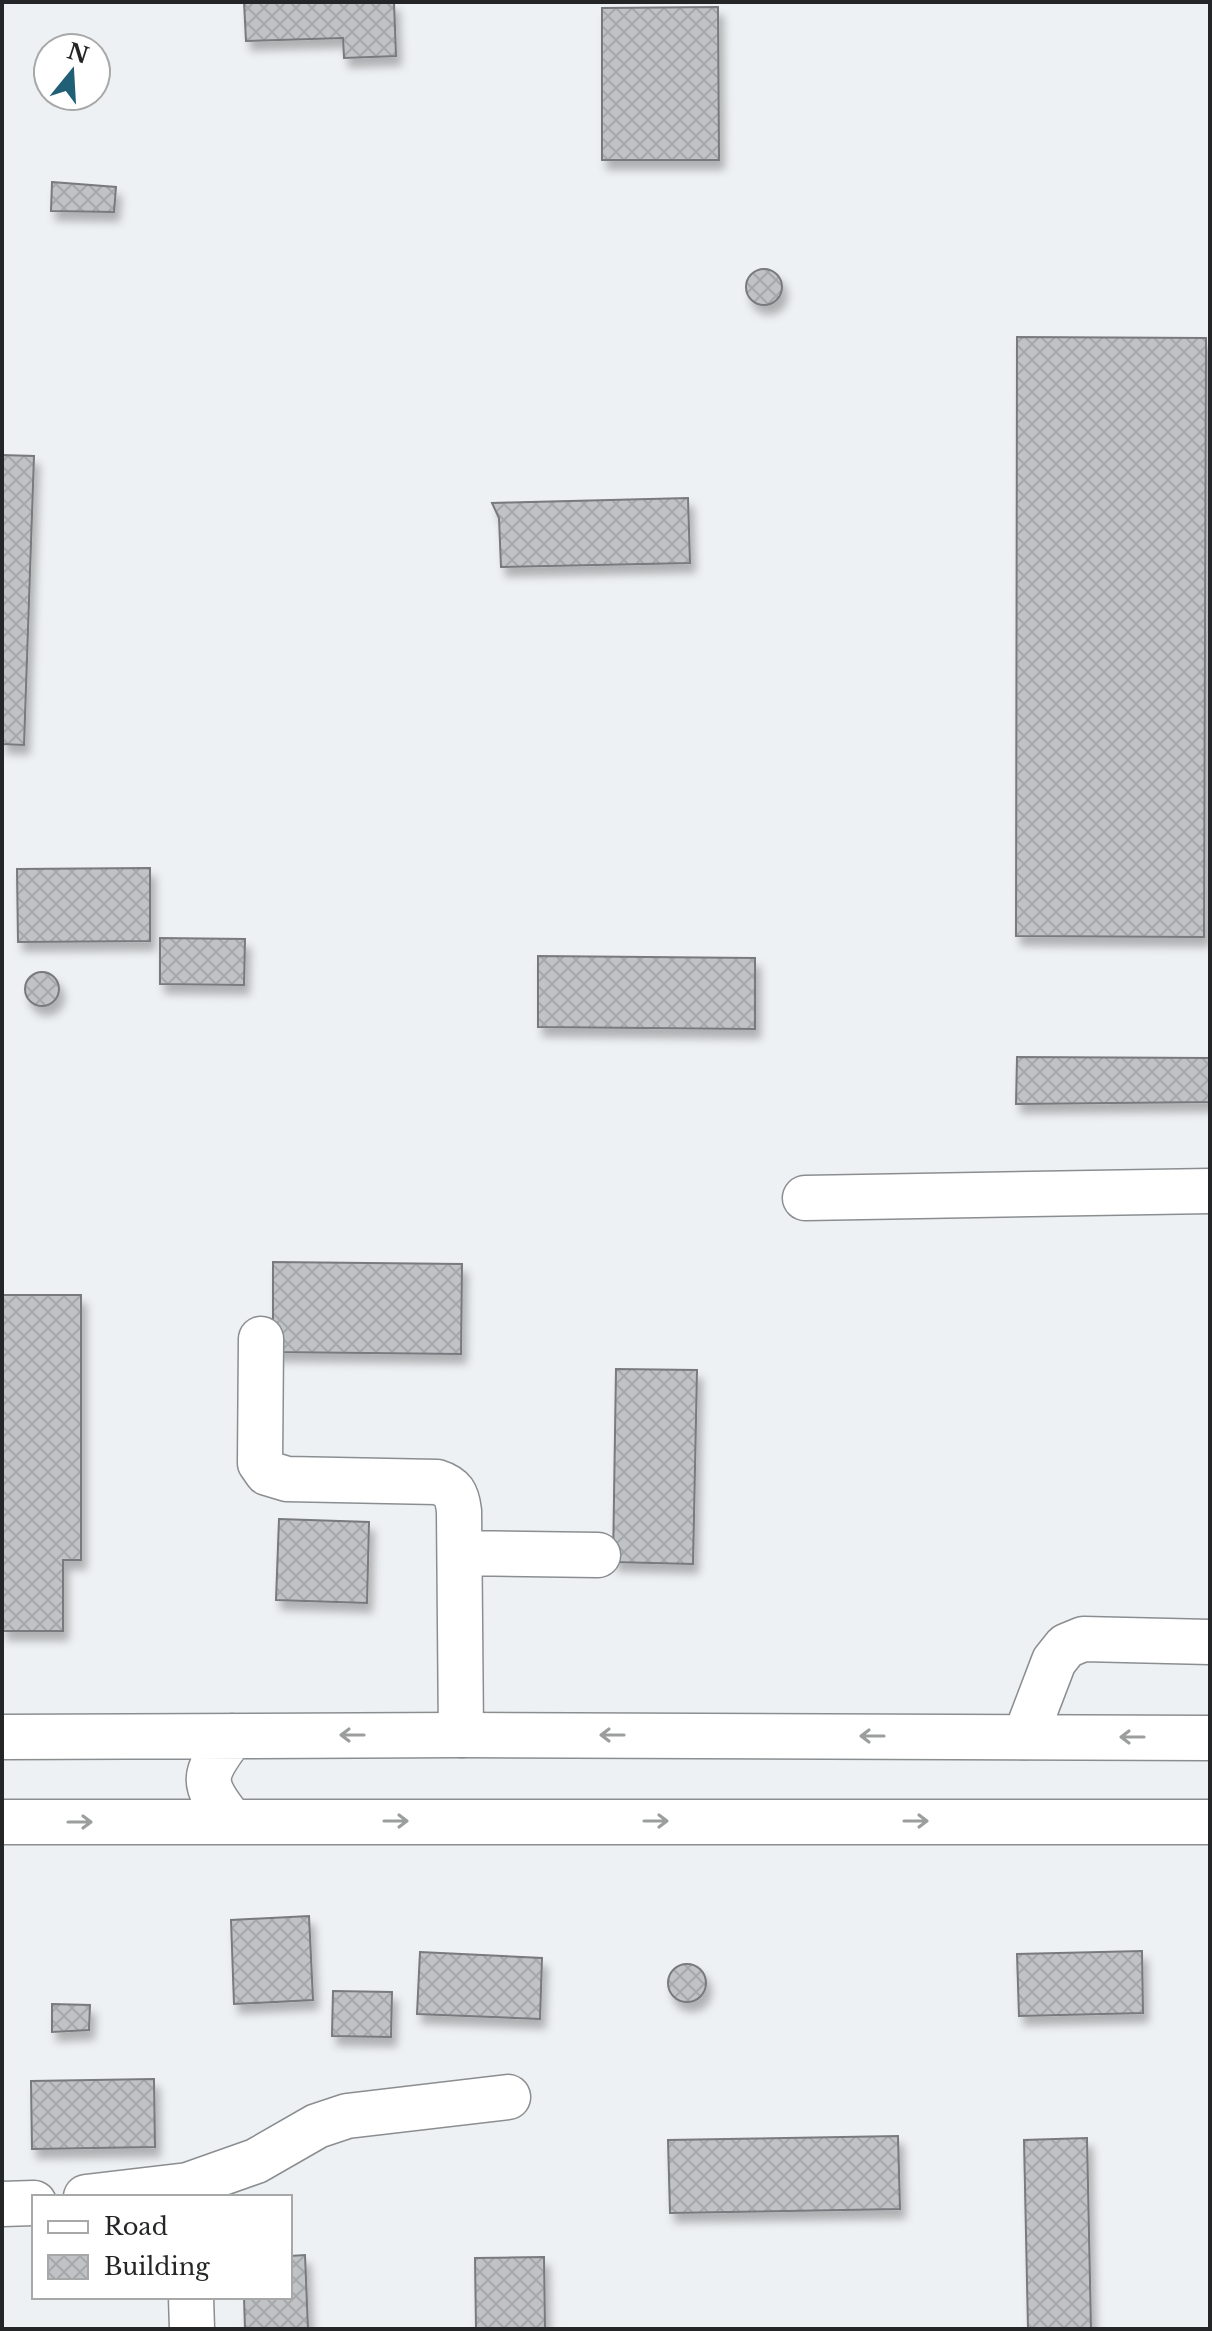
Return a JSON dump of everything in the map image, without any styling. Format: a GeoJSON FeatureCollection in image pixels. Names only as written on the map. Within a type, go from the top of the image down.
{"type":"FeatureCollection","features":[{"type":"Feature","properties":{"kind":"main road"},"geometry":{"type":"LineString","coordinates":[[805,1198],[1210,1191]]}},
{"type":"Feature","properties":{"kind":"main road"},"geometry":{"type":"LineString","coordinates":[[261,1339],[260,1463],[267,1473],[287,1479],[437,1482],[450,1486],[457,1495],[461,1735]]}},
{"type":"Feature","properties":{"kind":"main road"},"geometry":{"type":"LineString","coordinates":[[460,1553],[598,1555]]}},
{"type":"Feature","properties":{"kind":"main road"},"geometry":{"type":"LineString","coordinates":[[1025,1737],[1054,1661],[1066,1646],[1083,1639],[1210,1642]]}},
{"type":"Feature","properties":{"kind":"main road"},"geometry":{"type":"LineString","coordinates":[[232,1736],[213,1761],[207,1784],[232,1822]]}},
{"type":"Feature","properties":{"kind":"main road"},"geometry":{"type":"LineString","coordinates":[[2,1737],[1210,1738]]}},
{"type":"Feature","properties":{"kind":"main road"},"geometry":{"type":"LineString","coordinates":[[2,1822],[1210,1822]]}},
{"type":"Feature","properties":{"kind":"main road"},"geometry":{"type":"LineString","coordinates":[[120,2195],[188,2191],[256,2161],[317,2126],[347,2116],[508,2097]]}},
{"type":"Feature","properties":{"kind":"main road"},"geometry":{"type":"LineString","coordinates":[[2,2204],[32,2203]]}},
{"type":"Feature","properties":{"kind":"main road"},"geometry":{"type":"LineString","coordinates":[[191,2299],[192,2329]]}},
{"type":"Feature","properties":{"kind":"building"},"geometry":{"type":"Polygon","coordinates":[[[244,2],[394,2],[396,56],[344,58],[343,38],[246,41],[244,2]]]}},
{"type":"Feature","properties":{"kind":"building"},"geometry":{"type":"Polygon","coordinates":[[[718,7],[719,160],[602,160],[602,8],[718,7]]]}},
{"type":"Feature","properties":{"kind":"building"},"geometry":{"type":"Polygon","coordinates":[[[52,182],[116,187],[114,212],[51,211],[52,182]]]}},
{"type":"Feature","properties":{"kind":"building"},"geometry":{"type":"Polygon","coordinates":[[[764,269],[777,274],[782,287],[777,300],[764,305],[751,300],[746,287],[751,274],[764,269]]]}},
{"type":"Feature","properties":{"kind":"building"},"geometry":{"type":"Polygon","coordinates":[[[1017,337],[1206,338],[1204,937],[1016,936],[1017,337]]]}},
{"type":"Feature","properties":{"kind":"building"},"geometry":{"type":"Polygon","coordinates":[[[2,455],[34,456],[24,745],[2,744],[2,455]]]}},
{"type":"Feature","properties":{"kind":"building"},"geometry":{"type":"Polygon","coordinates":[[[688,498],[690,563],[501,567],[499,518],[492,503],[688,498]]]}},
{"type":"Feature","properties":{"kind":"building"},"geometry":{"type":"Polygon","coordinates":[[[150,868],[150,941],[18,942],[17,869],[150,868]]]}},
{"type":"Feature","properties":{"kind":"building"},"geometry":{"type":"Polygon","coordinates":[[[160,938],[245,939],[244,985],[160,984],[160,938]]]}},
{"type":"Feature","properties":{"kind":"building"},"geometry":{"type":"Polygon","coordinates":[[[538,956],[755,958],[755,1029],[538,1027],[538,956]]]}},
{"type":"Feature","properties":{"kind":"building"},"geometry":{"type":"Polygon","coordinates":[[[42,972],[54,977],[59,989],[54,1001],[42,1006],[30,1001],[25,989],[30,977],[42,972]]]}},
{"type":"Feature","properties":{"kind":"building"},"geometry":{"type":"Polygon","coordinates":[[[1017,1057],[1210,1058],[1210,1102],[1016,1104],[1017,1057]]]}},
{"type":"Feature","properties":{"kind":"building"},"geometry":{"type":"Polygon","coordinates":[[[273,1262],[462,1264],[461,1354],[273,1352],[273,1262]]]}},
{"type":"Feature","properties":{"kind":"building"},"geometry":{"type":"Polygon","coordinates":[[[2,1295],[81,1295],[81,1560],[63,1560],[63,1631],[2,1631],[2,1295]]]}},
{"type":"Feature","properties":{"kind":"building"},"geometry":{"type":"Polygon","coordinates":[[[616,1369],[697,1370],[693,1564],[613,1562],[616,1369]]]}},
{"type":"Feature","properties":{"kind":"building"},"geometry":{"type":"Polygon","coordinates":[[[279,1519],[369,1522],[367,1603],[276,1600],[279,1519]]]}},
{"type":"Feature","properties":{"kind":"building"},"geometry":{"type":"Polygon","coordinates":[[[309,1916],[313,2000],[234,2004],[231,1920],[309,1916]]]}},
{"type":"Feature","properties":{"kind":"building"},"geometry":{"type":"Polygon","coordinates":[[[1142,1951],[1143,2013],[1019,2016],[1017,1954],[1142,1951]]]}},
{"type":"Feature","properties":{"kind":"building"},"geometry":{"type":"Polygon","coordinates":[[[420,1952],[542,1958],[540,2019],[417,2014],[420,1952]]]}},
{"type":"Feature","properties":{"kind":"building"},"geometry":{"type":"Polygon","coordinates":[[[687,1964],[700,1970],[706,1983],[700,1996],[687,2002],[674,1996],[668,1983],[674,1970],[687,1964]]]}},
{"type":"Feature","properties":{"kind":"building"},"geometry":{"type":"Polygon","coordinates":[[[333,1991],[392,1992],[391,2037],[332,2036],[333,1991]]]}},
{"type":"Feature","properties":{"kind":"building"},"geometry":{"type":"Polygon","coordinates":[[[52,2004],[90,2005],[89,2030],[52,2032],[52,2004]]]}},
{"type":"Feature","properties":{"kind":"building"},"geometry":{"type":"Polygon","coordinates":[[[154,2079],[155,2147],[32,2149],[31,2081],[154,2079]]]}},
{"type":"Feature","properties":{"kind":"building"},"geometry":{"type":"Polygon","coordinates":[[[898,2136],[900,2209],[670,2213],[668,2140],[898,2136]]]}},
{"type":"Feature","properties":{"kind":"building"},"geometry":{"type":"Polygon","coordinates":[[[1087,2138],[1091,2329],[1028,2329],[1024,2140],[1087,2138]]]}},
{"type":"Feature","properties":{"kind":"building"},"geometry":{"type":"Polygon","coordinates":[[[305,2255],[308,2329],[245,2329],[244,2299],[292,2299],[292,2256],[305,2255]]]}},
{"type":"Feature","properties":{"kind":"building"},"geometry":{"type":"Polygon","coordinates":[[[544,2257],[545,2329],[476,2329],[475,2258],[544,2257]]]}}]}
